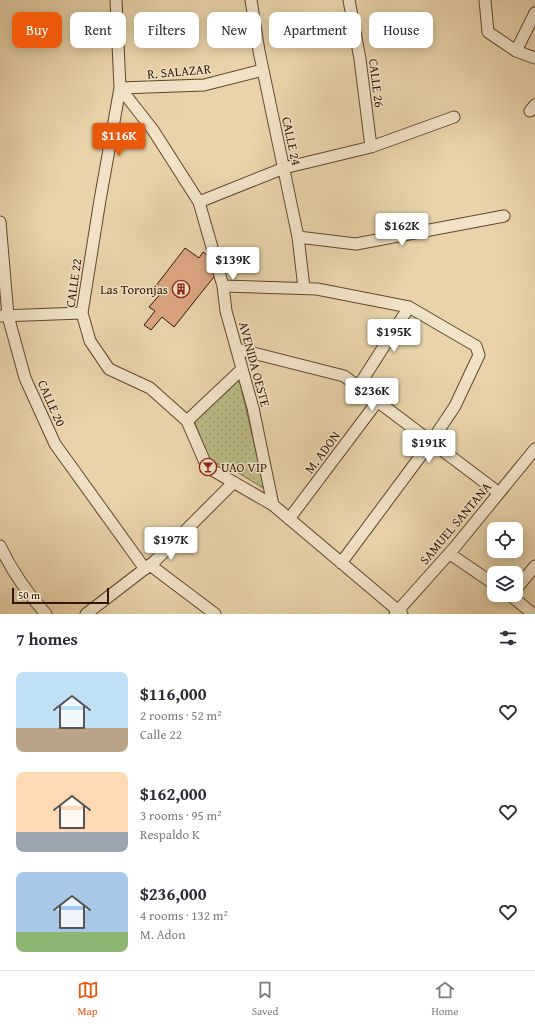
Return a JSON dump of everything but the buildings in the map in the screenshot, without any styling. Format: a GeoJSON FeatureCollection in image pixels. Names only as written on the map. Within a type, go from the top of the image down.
{"type":"FeatureCollection","features":[{"type":"Feature","properties":{"kind":"street","name":"CALLE 22"},"geometry":{"type":"LineString","coordinates":[[116,0],[120,88],[82,313],[90,341],[110,369],[150,388],[187,421],[207,467],[273,505]]}},
{"type":"Feature","properties":{"kind":"street","name":"CALLE 24"},"geometry":{"type":"LineString","coordinates":[[251,0],[263,70],[298,237],[304,288]]}},
{"type":"Feature","properties":{"kind":"street","name":"CALLE 26"},"geometry":{"type":"LineString","coordinates":[[349,0],[360,59],[371,146]]}},
{"type":"Feature","properties":{"kind":"street"},"geometry":{"type":"LineString","coordinates":[[485,0],[488,32],[516,51],[535,58]]}},
{"type":"Feature","properties":{"kind":"street"},"geometry":{"type":"LineString","coordinates":[[516,51],[535,13]]}},
{"type":"Feature","properties":{"kind":"street","name":"R. SALAZAR"},"geometry":{"type":"LineString","coordinates":[[120,88],[204,85],[263,70]]}},
{"type":"Feature","properties":{"kind":"street","name":"AVENIDA OESTE"},"geometry":{"type":"LineString","coordinates":[[120,88],[154,130],[199,202],[223,286],[226,311],[253,408],[273,505]]}},
{"type":"Feature","properties":{"kind":"street"},"geometry":{"type":"LineString","coordinates":[[199,202],[284,168],[371,146],[454,117]]}},
{"type":"Feature","properties":{"kind":"street"},"geometry":{"type":"LineString","coordinates":[[298,237],[356,244],[504,216]]}},
{"type":"Feature","properties":{"kind":"street","name":"CALLE 20"},"geometry":{"type":"LineString","coordinates":[[0,222],[4,316],[25,378],[51,437],[147,567],[215,614]]}},
{"type":"Feature","properties":{"kind":"street"},"geometry":{"type":"LineString","coordinates":[[223,286],[316,289],[410,307],[476,346],[479,355],[455,406],[431,442],[341,563]]}},
{"type":"Feature","properties":{"kind":"street"},"geometry":{"type":"LineString","coordinates":[[358,387],[410,307]]}},
{"type":"Feature","properties":{"kind":"street"},"geometry":{"type":"LineString","coordinates":[[4,316],[82,313]]}},
{"type":"Feature","properties":{"kind":"street"},"geometry":{"type":"LineString","coordinates":[[237,349],[344,376],[499,493]]}},
{"type":"Feature","properties":{"kind":"street"},"geometry":{"type":"LineString","coordinates":[[187,421],[242,369]]}},
{"type":"Feature","properties":{"kind":"street","name":"M. ADON"},"geometry":{"type":"LineString","coordinates":[[289,519],[377,402]]}},
{"type":"Feature","properties":{"kind":"street","name":"SAMUEL SANTANA"},"geometry":{"type":"LineString","coordinates":[[399,613],[450,554],[535,449]]}},
{"type":"Feature","properties":{"kind":"street"},"geometry":{"type":"LineString","coordinates":[[86,614],[147,567],[188,529],[234,482]]}},
{"type":"Feature","properties":{"kind":"street"},"geometry":{"type":"LineString","coordinates":[[273,505],[399,613]]}},
{"type":"Feature","properties":{"kind":"street"},"geometry":{"type":"LineString","coordinates":[[0,546],[11,567],[35,602],[46,614]]}},
{"type":"Feature","properties":{"kind":"street"},"geometry":{"type":"LineString","coordinates":[[450,554],[487,579]]}},
{"type":"Feature","properties":{"kind":"street"},"geometry":{"type":"LineString","coordinates":[[523,581],[535,566]]}},
{"type":"Feature","properties":{"kind":"street"},"geometry":{"type":"LineString","coordinates":[[518,602],[533,614]]}},
{"type":"Feature","properties":{"kind":"shaded area"},"geometry":{"type":"Polygon","coordinates":[[[239,379],[265,489],[225,465],[210,463],[194,420],[239,379]]]}},
{"type":"Feature","properties":{"kind":"place","name":"Las Toronjas"},"geometry":{"type":"Point","coordinates":[181,289]}},
{"type":"Feature","properties":{"kind":"place","name":"UAO VIP"},"geometry":{"type":"Point","coordinates":[208,467]}}]}
